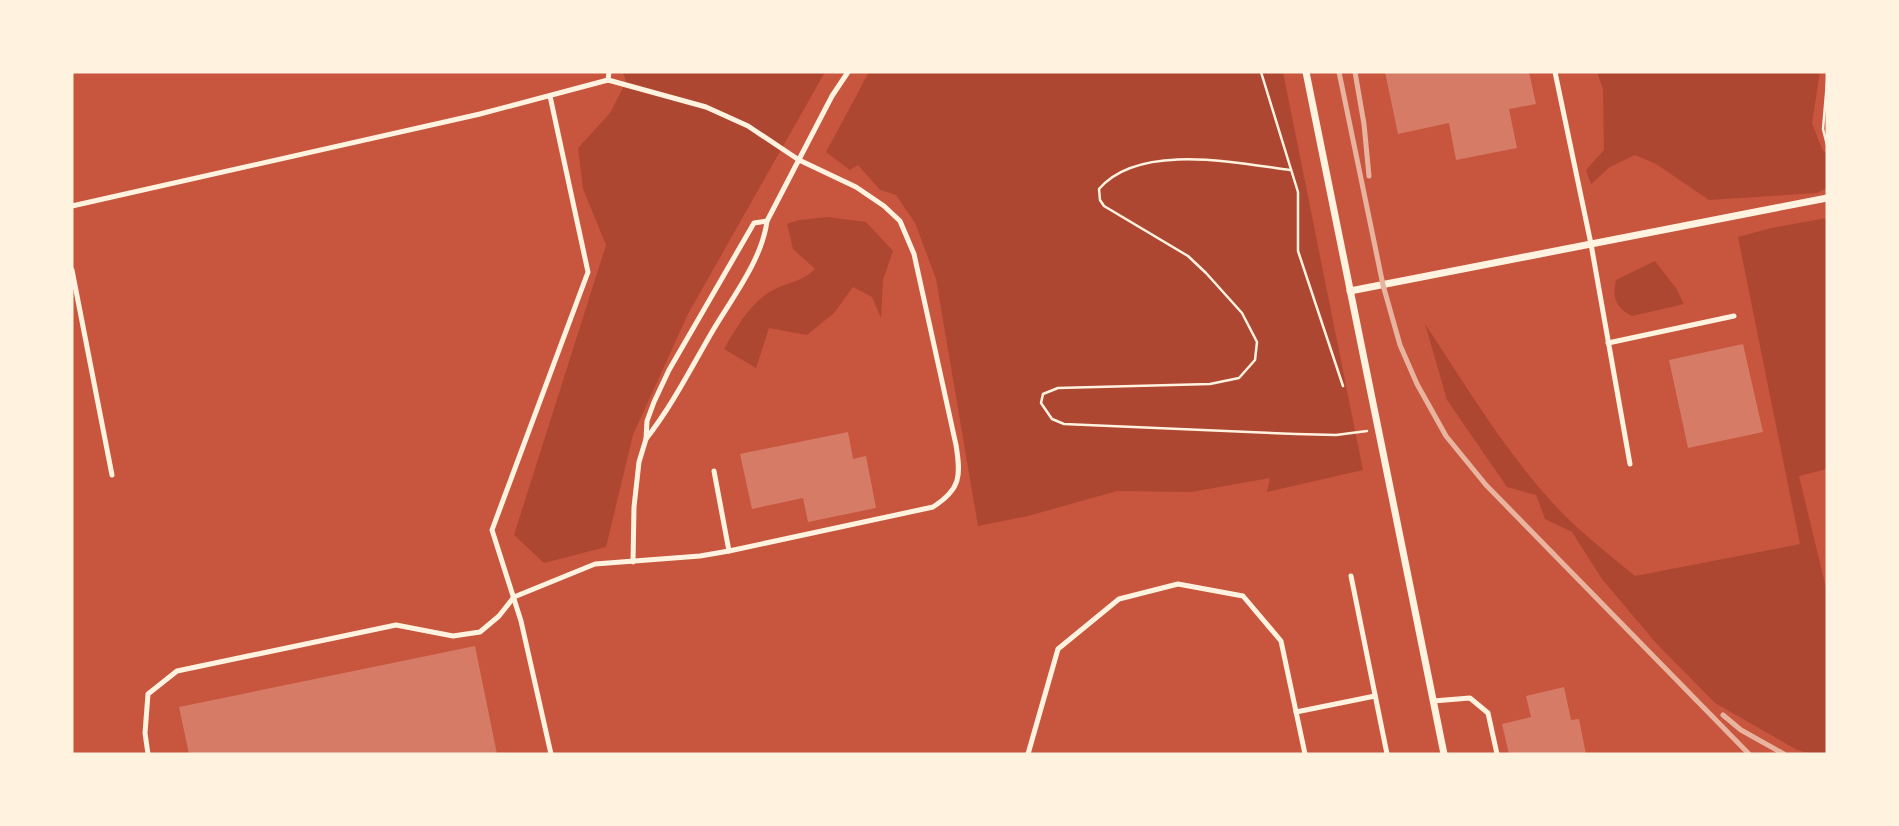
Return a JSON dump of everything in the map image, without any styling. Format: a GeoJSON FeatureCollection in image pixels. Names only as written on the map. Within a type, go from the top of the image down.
{"type":"FeatureCollection","features":[{"type":"Feature","properties":{"kind":"street"},"geometry":{"type":"LineString","coordinates":[[1306,72],[1444,754]]}},
{"type":"Feature","properties":{"kind":"street"},"geometry":{"type":"LineString","coordinates":[[1350,291],[1827,198]]}},
{"type":"Feature","properties":{"kind":"lane"},"geometry":{"type":"LineString","coordinates":[[608,80],[609,72]]}},
{"type":"Feature","properties":{"kind":"lane"},"geometry":{"type":"LineString","coordinates":[[646,439],[669,406],[742,281],[764,238],[766,221],[832,96],[848,72]]}},
{"type":"Feature","properties":{"kind":"lane"},"geometry":{"type":"LineString","coordinates":[[1555,72],[1591,244],[1630,464]]}},
{"type":"Feature","properties":{"kind":"lane"},"geometry":{"type":"LineString","coordinates":[[72,206],[480,114],[608,80],[706,107],[748,127],[800,160],[856,187],[900,221],[914,254],[960,470],[956,487],[948,498],[933,508],[700,556],[595,564],[514,597],[499,616],[481,632],[453,636],[396,625],[177,671],[148,694],[145,733],[148,754]]}},
{"type":"Feature","properties":{"kind":"lane"},"geometry":{"type":"LineString","coordinates":[[550,96],[588,272],[492,530],[514,597],[551,754]]}},
{"type":"Feature","properties":{"kind":"lane"},"geometry":{"type":"LineString","coordinates":[[633,562],[634,507],[647,421],[668,370],[754,223],[766,221]]}},
{"type":"Feature","properties":{"kind":"lane"},"geometry":{"type":"LineString","coordinates":[[72,271],[112,475]]}},
{"type":"Feature","properties":{"kind":"lane"},"geometry":{"type":"LineString","coordinates":[[1608,343],[1734,316]]}},
{"type":"Feature","properties":{"kind":"lane"},"geometry":{"type":"LineString","coordinates":[[713,471],[729,551]]}},
{"type":"Feature","properties":{"kind":"lane"},"geometry":{"type":"LineString","coordinates":[[1351,576],[1387,754]]}},
{"type":"Feature","properties":{"kind":"lane"},"geometry":{"type":"LineString","coordinates":[[1028,754],[1058,649],[1119,599],[1178,584],[1243,596],[1281,641],[1305,754]]}},
{"type":"Feature","properties":{"kind":"lane"},"geometry":{"type":"LineString","coordinates":[[1296,712],[1375,696]]}},
{"type":"Feature","properties":{"kind":"lane"},"geometry":{"type":"LineString","coordinates":[[1433,701],[1470,698],[1488,713],[1497,754]]}},
{"type":"Feature","properties":{"kind":"path"},"geometry":{"type":"LineString","coordinates":[[1261,72],[1298,192],[1298,251],[1343,386]]}},
{"type":"Feature","properties":{"kind":"path"},"geometry":{"type":"LineString","coordinates":[[1827,82],[1823,129],[1827,145]]}},
{"type":"Feature","properties":{"kind":"path"},"geometry":{"type":"LineString","coordinates":[[1290,170],[1212,159],[1180,158],[1152,162],[1107,180],[1099,189],[1100,200],[1104,206],[1188,256],[1242,313],[1256,342],[1255,360],[1239,378],[1210,384],[1058,388],[1043,394],[1041,403],[1052,419],[1064,424],[1336,435],[1378,429]]}},
{"type":"Feature","properties":{"kind":"shaded area"},"geometry":{"type":"Polygon","coordinates":[[[623,72],[825,72],[688,314],[633,435],[606,547],[544,563],[514,535],[606,245],[583,189],[578,148],[610,113],[626,82],[623,72]]]}},
{"type":"Feature","properties":{"kind":"shaded area"},"geometry":{"type":"Polygon","coordinates":[[[869,72],[1283,72],[1363,470],[1267,492],[1270,478],[1191,492],[1117,491],[1028,516],[978,526],[936,279],[915,223],[896,195],[880,190],[858,165],[850,170],[826,152],[869,72]]]}},
{"type":"Feature","properties":{"kind":"shaded area"},"geometry":{"type":"Polygon","coordinates":[[[1597,72],[1820,72],[1812,123],[1827,155],[1827,188],[1817,193],[1709,200],[1656,164],[1635,155],[1610,167],[1591,184],[1586,170],[1604,150],[1603,89],[1597,72]]]}},
{"type":"Feature","properties":{"kind":"shaded area"},"geometry":{"type":"Polygon","coordinates":[[[828,217],[866,222],[893,251],[883,280],[881,318],[872,297],[853,287],[834,313],[807,335],[769,328],[756,368],[724,349],[745,315],[759,300],[815,269],[793,249],[787,224],[828,217]]]}},
{"type":"Feature","properties":{"kind":"shaded area"},"geometry":{"type":"Polygon","coordinates":[[[1827,218],[1827,469],[1799,476],[1827,592],[1827,754],[1813,754],[1797,750],[1715,703],[1656,643],[1602,579],[1572,532],[1545,519],[1536,495],[1507,487],[1447,400],[1425,324],[1485,415],[1533,480],[1571,521],[1635,576],[1800,544],[1738,237],[1827,218]]]}},
{"type":"Feature","properties":{"kind":"shaded area"},"geometry":{"type":"Polygon","coordinates":[[[1655,261],[1676,288],[1684,304],[1632,316],[1616,302],[1616,280],[1655,261]]]}},
{"type":"Feature","properties":{"kind":"building"},"geometry":{"type":"Polygon","coordinates":[[[1385,72],[1529,72],[1536,104],[1509,109],[1517,148],[1456,160],[1449,123],[1398,134],[1385,72]]]}},
{"type":"Feature","properties":{"kind":"building"},"geometry":{"type":"Polygon","coordinates":[[[1743,344],[1763,432],[1688,448],[1669,360],[1743,344]]]}},
{"type":"Feature","properties":{"kind":"building"},"geometry":{"type":"Polygon","coordinates":[[[848,432],[853,459],[866,456],[876,508],[808,522],[803,498],[752,509],[740,454],[848,432]]]}},
{"type":"Feature","properties":{"kind":"building"},"geometry":{"type":"Polygon","coordinates":[[[475,646],[497,754],[189,754],[179,707],[475,646]]]}},
{"type":"Feature","properties":{"kind":"building"},"geometry":{"type":"Polygon","coordinates":[[[1564,687],[1571,720],[1579,719],[1586,754],[1509,754],[1502,724],[1531,717],[1526,696],[1564,687]]]}},
{"type":"Feature","properties":{"kind":"railway"},"geometry":{"type":"LineString","coordinates":[[1339,72],[1383,285],[1400,345],[1417,384],[1446,436],[1486,485],[1749,754]]}},
{"type":"Feature","properties":{"kind":"railway"},"geometry":{"type":"LineString","coordinates":[[1355,72],[1369,176]]}},
{"type":"Feature","properties":{"kind":"railway"},"geometry":{"type":"LineString","coordinates":[[1723,715],[1741,730],[1784,754]]}}]}
